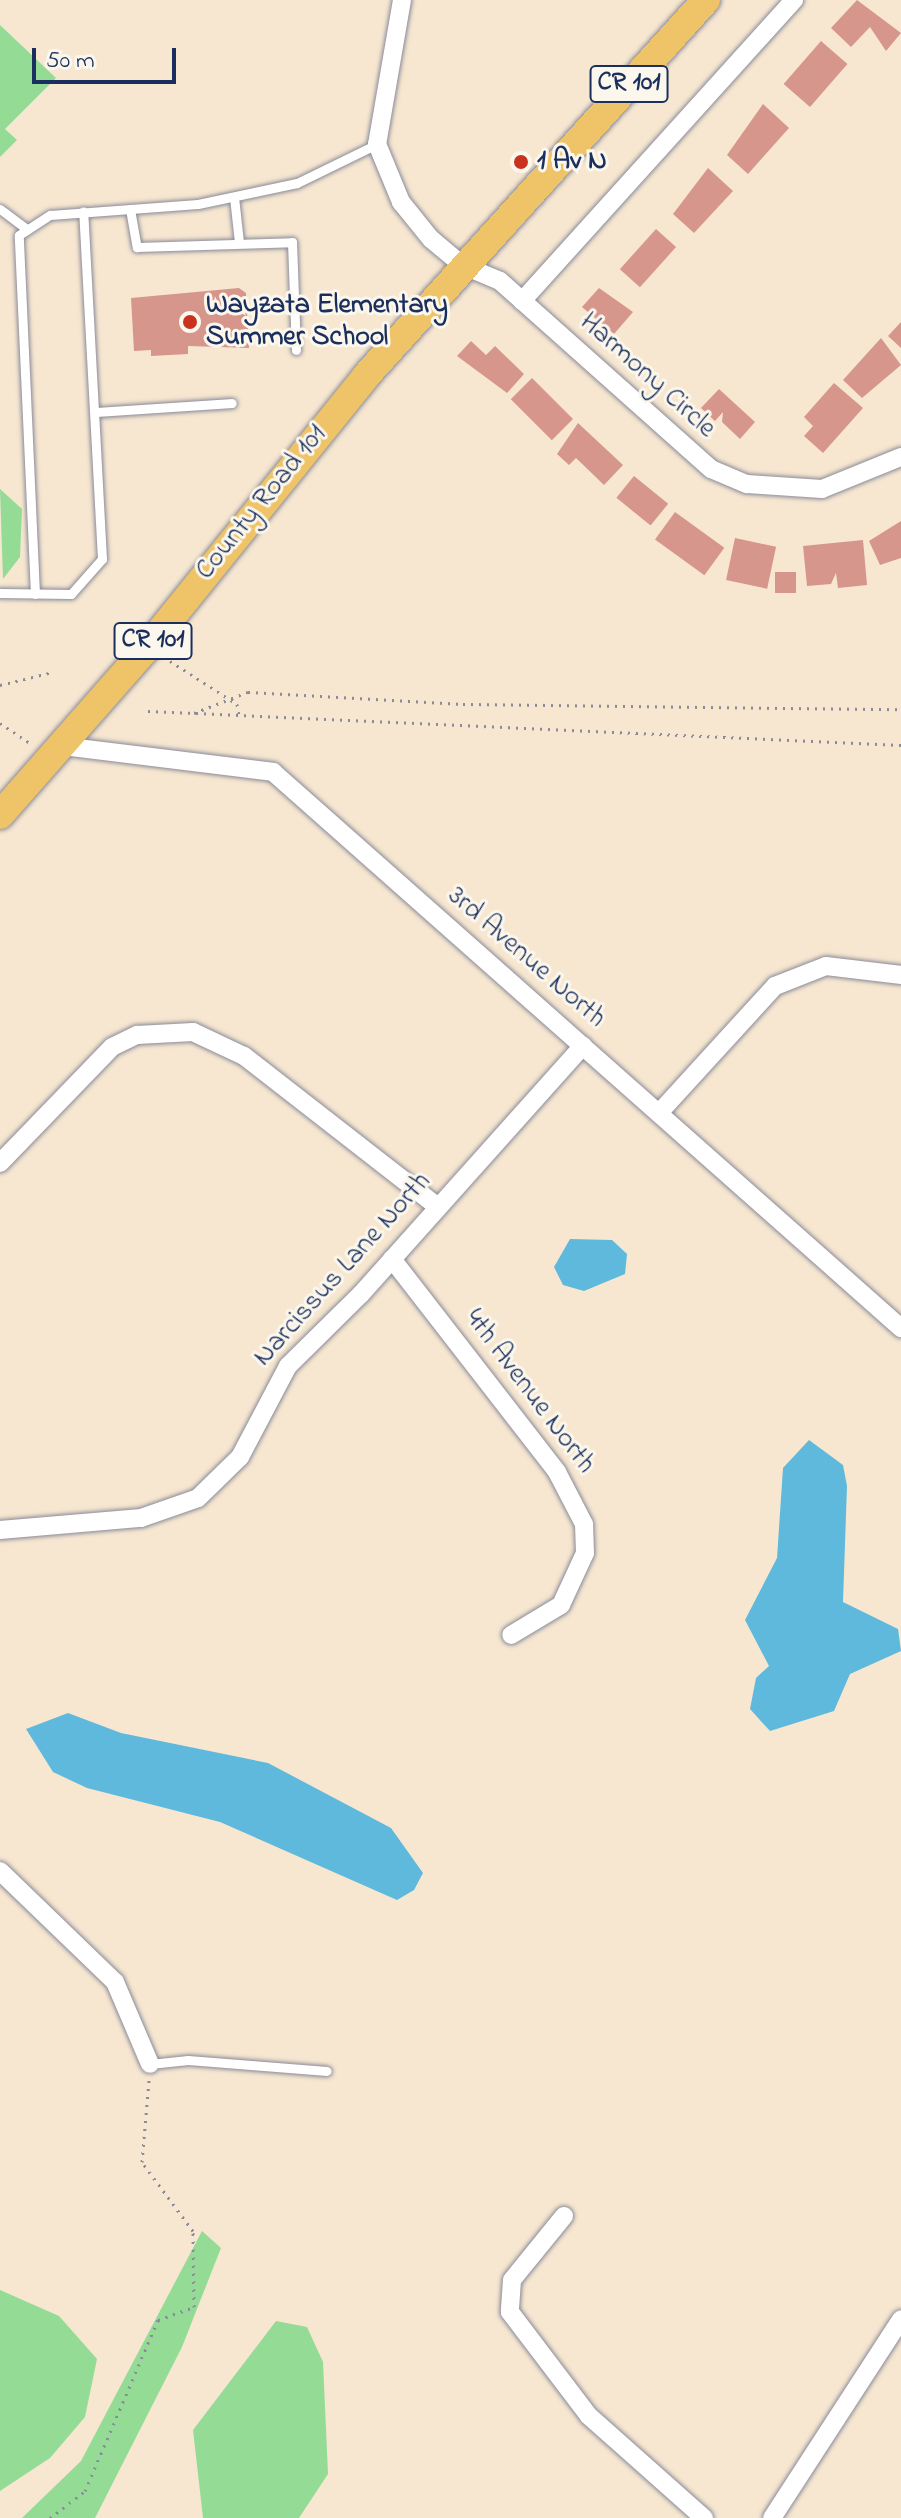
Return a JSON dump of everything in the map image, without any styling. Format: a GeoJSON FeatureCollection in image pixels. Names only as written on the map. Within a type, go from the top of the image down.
{"type":"FeatureCollection","features":[{"type":"Feature","properties":{"kind":"main road","name":"CR 101"},"geometry":{"type":"LineString","coordinates":[[462,265],[706,0]]}},
{"type":"Feature","properties":{"kind":"main road","name":"County Road 101"},"geometry":{"type":"LineString","coordinates":[[0,815],[62,746],[462,265]]}},
{"type":"Feature","properties":{"kind":"street"},"geometry":{"type":"LineString","coordinates":[[377,144],[402,0]]}},
{"type":"Feature","properties":{"kind":"street"},"geometry":{"type":"LineString","coordinates":[[522,301],[794,0]]}},
{"type":"Feature","properties":{"kind":"street","name":"Harmony Circle"},"geometry":{"type":"LineString","coordinates":[[377,144],[418,227],[462,265],[496,278],[680,448],[747,484],[822,489],[901,457]]}},
{"type":"Feature","properties":{"kind":"street","name":"3rd Avenue North"},"geometry":{"type":"LineString","coordinates":[[62,746],[273,772],[901,1328]]}},
{"type":"Feature","properties":{"kind":"street"},"geometry":{"type":"LineString","coordinates":[[659,1113],[775,986],[826,966],[901,975]]}},
{"type":"Feature","properties":{"kind":"street"},"geometry":{"type":"LineString","coordinates":[[0,1163],[90,1063],[137,1035],[166,1030],[220,1041],[438,1207]]}},
{"type":"Feature","properties":{"kind":"street","name":"Narcissus Lane North"},"geometry":{"type":"LineString","coordinates":[[0,1530],[141,1518],[198,1498],[240,1457],[288,1366],[392,1259],[583,1046]]}},
{"type":"Feature","properties":{"kind":"street","name":"4th Avenue North"},"geometry":{"type":"LineString","coordinates":[[392,1259],[557,1472],[584,1524],[585,1553],[561,1605],[511,1635]]}},
{"type":"Feature","properties":{"kind":"street"},"geometry":{"type":"LineString","coordinates":[[0,1871],[115,1982],[150,2064]]}},
{"type":"Feature","properties":{"kind":"street"},"geometry":{"type":"LineString","coordinates":[[564,2216],[512,2280],[510,2312],[589,2416],[704,2518]]}},
{"type":"Feature","properties":{"kind":"street"},"geometry":{"type":"LineString","coordinates":[[772,2518],[901,2319]]}},
{"type":"Feature","properties":{"kind":"lane"},"geometry":{"type":"LineString","coordinates":[[35,594],[19,235],[50,215],[234,197],[297,183],[377,144]]}},
{"type":"Feature","properties":{"kind":"lane"},"geometry":{"type":"LineString","coordinates":[[234,197],[239,242]]}},
{"type":"Feature","properties":{"kind":"lane"},"geometry":{"type":"LineString","coordinates":[[0,209],[27,229]]}},
{"type":"Feature","properties":{"kind":"lane"},"geometry":{"type":"LineString","coordinates":[[130,209],[137,247],[292,242],[296,350]]}},
{"type":"Feature","properties":{"kind":"lane"},"geometry":{"type":"LineString","coordinates":[[0,593],[71,594],[102,559],[97,412],[83,212]]}},
{"type":"Feature","properties":{"kind":"lane"},"geometry":{"type":"LineString","coordinates":[[97,412],[232,403]]}},
{"type":"Feature","properties":{"kind":"lane"},"geometry":{"type":"LineString","coordinates":[[150,2064],[327,2071]]}},
{"type":"Feature","properties":{"kind":"path"},"geometry":{"type":"LineString","coordinates":[[170,661],[231,699],[239,715]]}},
{"type":"Feature","properties":{"kind":"path"},"geometry":{"type":"LineString","coordinates":[[0,685],[53,672]]}},
{"type":"Feature","properties":{"kind":"path"},"geometry":{"type":"LineString","coordinates":[[194,713],[248,692],[463,704],[901,709]]}},
{"type":"Feature","properties":{"kind":"path"},"geometry":{"type":"LineString","coordinates":[[148,711],[901,745]]}},
{"type":"Feature","properties":{"kind":"path"},"geometry":{"type":"LineString","coordinates":[[0,723],[30,743]]}},
{"type":"Feature","properties":{"kind":"path"},"geometry":{"type":"LineString","coordinates":[[50,2518],[85,2491],[158,2320],[194,2307],[193,2231],[142,2162],[150,2064]]}},
{"type":"Feature","properties":{"kind":"green space"},"geometry":{"type":"Polygon","coordinates":[[[0,25],[56,78],[5,129],[17,140],[0,157],[0,25]]]}},
{"type":"Feature","properties":{"kind":"green space"},"geometry":{"type":"Polygon","coordinates":[[[0,489],[22,509],[20,557],[3,579],[0,489]]]}},
{"type":"Feature","properties":{"kind":"green space"},"geometry":{"type":"Polygon","coordinates":[[[202,2231],[221,2248],[182,2347],[95,2518],[22,2518],[81,2461],[202,2231]]]}},
{"type":"Feature","properties":{"kind":"green space"},"geometry":{"type":"Polygon","coordinates":[[[0,2290],[59,2316],[97,2359],[85,2417],[50,2458],[0,2491],[0,2290]]]}},
{"type":"Feature","properties":{"kind":"green space"},"geometry":{"type":"Polygon","coordinates":[[[276,2321],[307,2327],[323,2362],[328,2474],[299,2518],[203,2518],[193,2430],[276,2321]]]}},
{"type":"Feature","properties":{"kind":"water"},"geometry":{"type":"Polygon","coordinates":[[[570,1239],[612,1240],[627,1254],[625,1274],[584,1291],[563,1285],[554,1267],[570,1239]]]}},
{"type":"Feature","properties":{"kind":"water"},"geometry":{"type":"Polygon","coordinates":[[[809,1440],[843,1465],[847,1486],[843,1602],[898,1629],[901,1651],[850,1674],[834,1711],[770,1731],[750,1709],[756,1678],[769,1666],[745,1620],[777,1558],[783,1468],[809,1440]]]}},
{"type":"Feature","properties":{"kind":"water"},"geometry":{"type":"Polygon","coordinates":[[[68,1713],[121,1733],[268,1763],[391,1828],[423,1873],[414,1890],[397,1900],[220,1822],[87,1788],[53,1772],[26,1729],[68,1713]]]}},
{"type":"Feature","properties":{"kind":"building"},"geometry":{"type":"Polygon","coordinates":[[[857,0],[901,33],[886,51],[870,27],[851,47],[831,28],[857,0]]]}},
{"type":"Feature","properties":{"kind":"building"},"geometry":{"type":"Polygon","coordinates":[[[821,41],[847,64],[810,107],[784,84],[821,41]]]}},
{"type":"Feature","properties":{"kind":"building"},"geometry":{"type":"Polygon","coordinates":[[[763,104],[789,128],[748,174],[727,155],[763,104]]]}},
{"type":"Feature","properties":{"kind":"building"},"geometry":{"type":"Polygon","coordinates":[[[708,168],[733,191],[694,233],[673,214],[708,168]]]}},
{"type":"Feature","properties":{"kind":"building"},"geometry":{"type":"Polygon","coordinates":[[[656,229],[676,247],[640,287],[620,269],[656,229]]]}},
{"type":"Feature","properties":{"kind":"building","name":"Wayzata Elementary Summer School"},"geometry":{"type":"Polygon","coordinates":[[[239,288],[246,293],[249,348],[188,346],[188,354],[151,356],[151,350],[134,351],[131,298],[239,288]]]}},
{"type":"Feature","properties":{"kind":"building"},"geometry":{"type":"Polygon","coordinates":[[[599,288],[633,312],[614,334],[582,307],[599,288]]]}},
{"type":"Feature","properties":{"kind":"building"},"geometry":{"type":"Polygon","coordinates":[[[901,322],[901,348],[888,336],[901,322]]]}},
{"type":"Feature","properties":{"kind":"building"},"geometry":{"type":"Polygon","coordinates":[[[881,338],[901,365],[862,398],[843,380],[881,338]]]}},
{"type":"Feature","properties":{"kind":"building"},"geometry":{"type":"Polygon","coordinates":[[[471,341],[486,355],[495,346],[524,374],[507,393],[457,356],[471,341]]]}},
{"type":"Feature","properties":{"kind":"building"},"geometry":{"type":"Polygon","coordinates":[[[532,378],[573,419],[552,440],[511,399],[532,378]]]}},
{"type":"Feature","properties":{"kind":"building"},"geometry":{"type":"Polygon","coordinates":[[[834,383],[863,408],[823,453],[804,436],[813,426],[804,417],[834,383]]]}},
{"type":"Feature","properties":{"kind":"building"},"geometry":{"type":"Polygon","coordinates":[[[719,389],[755,422],[740,439],[722,422],[723,412],[715,421],[701,408],[719,389]]]}},
{"type":"Feature","properties":{"kind":"building"},"geometry":{"type":"Polygon","coordinates":[[[578,423],[623,465],[604,485],[576,458],[569,465],[557,454],[578,423]]]}},
{"type":"Feature","properties":{"kind":"building"},"geometry":{"type":"Polygon","coordinates":[[[634,476],[668,504],[651,525],[616,498],[634,476]]]}},
{"type":"Feature","properties":{"kind":"building"},"geometry":{"type":"Polygon","coordinates":[[[675,512],[724,548],[704,575],[655,540],[675,512]]]}},
{"type":"Feature","properties":{"kind":"building"},"geometry":{"type":"Polygon","coordinates":[[[901,521],[901,558],[880,565],[869,541],[901,521]]]}},
{"type":"Feature","properties":{"kind":"building"},"geometry":{"type":"Polygon","coordinates":[[[735,538],[776,547],[767,589],[726,580],[735,538]]]}},
{"type":"Feature","properties":{"kind":"building"},"geometry":{"type":"Polygon","coordinates":[[[863,540],[867,585],[838,588],[836,573],[831,584],[807,586],[803,546],[863,540]]]}},
{"type":"Feature","properties":{"kind":"building"},"geometry":{"type":"Polygon","coordinates":[[[775,572],[796,572],[796,593],[775,593],[775,572]]]}},
{"type":"Feature","properties":{"kind":"place","name":"1 Av N"},"geometry":{"type":"Point","coordinates":[521,162]}},
{"type":"Feature","properties":{"kind":"place","name":"Wayzata Elementary Summer School"},"geometry":{"type":"Point","coordinates":[190,322]}}]}
